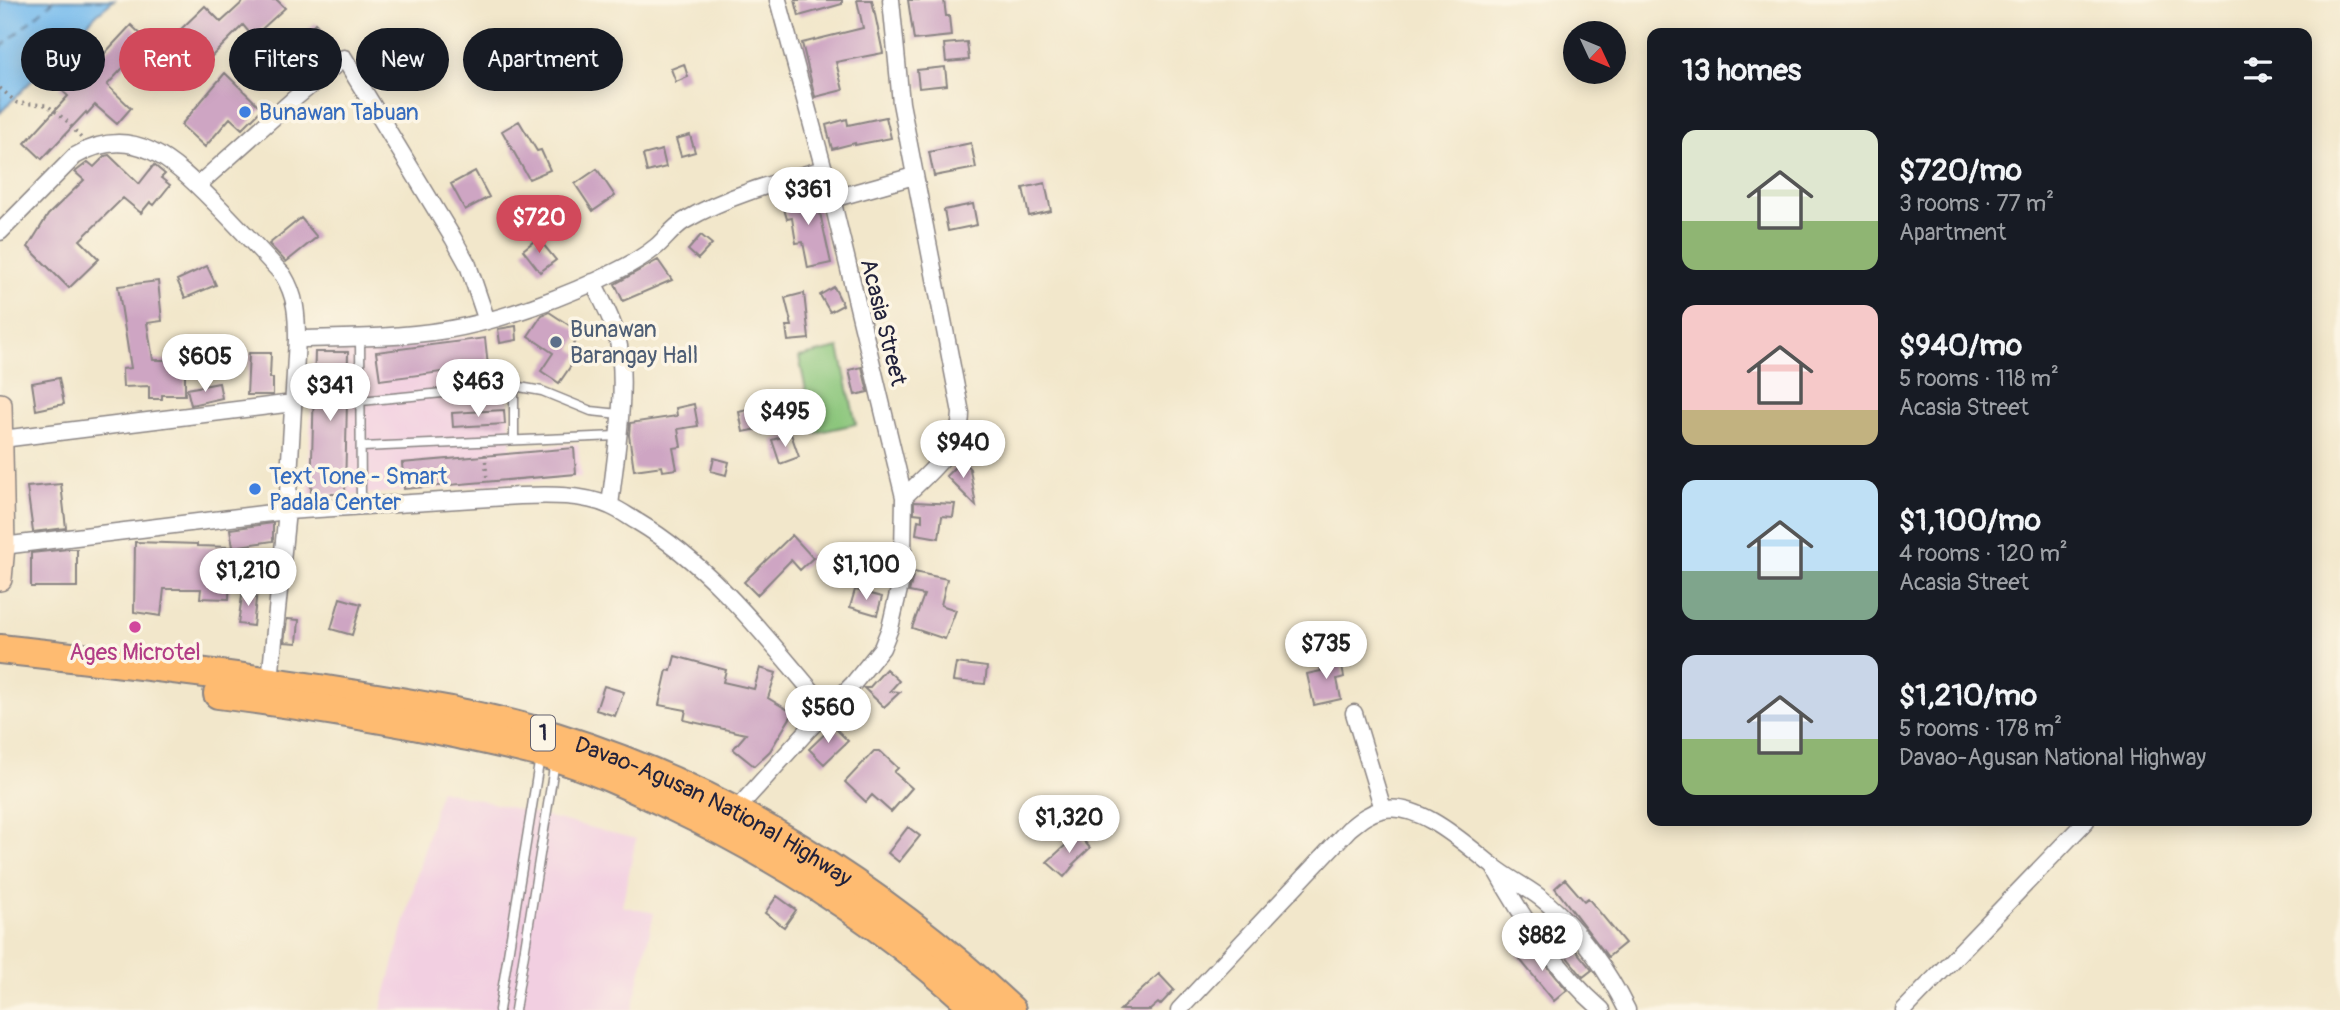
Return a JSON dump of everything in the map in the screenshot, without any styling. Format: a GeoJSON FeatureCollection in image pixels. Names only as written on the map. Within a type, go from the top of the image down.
{"type":"FeatureCollection","features":[{"type":"Feature","properties":{"kind":"highway","name":"Davao-Agusan National Highway"},"geometry":{"type":"LineString","coordinates":[[0,649],[96,669],[269,690],[397,701],[550,745],[637,766],[705,809],[725,831],[883,930],[978,1010]]}},
{"type":"Feature","properties":{"kind":"highway","name":"Davao-Agusan National Highway"},"geometry":{"type":"LineString","coordinates":[[0,666],[96,669]]}},
{"type":"Feature","properties":{"kind":"highway","name":"Davao-Agusan National Highway"},"geometry":{"type":"LineString","coordinates":[[705,809],[736,811],[821,860],[895,910],[970,971],[1011,1010]]}},
{"type":"Feature","properties":{"kind":"main road"},"geometry":{"type":"LineString","coordinates":[[0,405],[4,547],[0,579]]}},
{"type":"Feature","properties":{"kind":"street","name":"Acasia Street"},"geometry":{"type":"LineString","coordinates":[[736,811],[870,665],[882,648],[890,628],[900,585],[903,554],[904,497],[832,199],[778,0]]}},
{"type":"Feature","properties":{"kind":"street"},"geometry":{"type":"LineString","coordinates":[[891,0],[901,103],[961,413],[961,425],[954,444],[904,497]]}},
{"type":"Feature","properties":{"kind":"street"},"geometry":{"type":"LineString","coordinates":[[198,186],[293,99],[344,58],[468,265],[487,321]]}},
{"type":"Feature","properties":{"kind":"street"},"geometry":{"type":"LineString","coordinates":[[0,232],[64,164],[87,149],[122,142],[139,145],[175,164],[283,275],[294,299],[297,339],[287,511],[269,690]]}},
{"type":"Feature","properties":{"kind":"street"},"geometry":{"type":"LineString","coordinates":[[297,339],[360,338],[447,330],[487,321],[593,282],[640,258],[681,223],[730,200],[824,169]]}},
{"type":"Feature","properties":{"kind":"street"},"geometry":{"type":"LineString","coordinates":[[832,199],[914,176]]}},
{"type":"Feature","properties":{"kind":"street"},"geometry":{"type":"LineString","coordinates":[[593,282],[617,336],[621,372],[610,506]]}},
{"type":"Feature","properties":{"kind":"street"},"geometry":{"type":"LineString","coordinates":[[2,439],[293,403]]}},
{"type":"Feature","properties":{"kind":"street"},"geometry":{"type":"LineString","coordinates":[[4,547],[287,511],[488,497],[554,495],[584,499],[610,506],[670,542],[699,566],[828,710]]}},
{"type":"Feature","properties":{"kind":"street"},"geometry":{"type":"LineString","coordinates":[[1353,713],[1382,809]]}},
{"type":"Feature","properties":{"kind":"street"},"geometry":{"type":"LineString","coordinates":[[1180,1010],[1349,829],[1364,817],[1382,809],[1401,810],[1425,818],[1457,836],[1494,867],[1526,887],[1563,919],[1600,964],[1627,1010]]}},
{"type":"Feature","properties":{"kind":"street"},"geometry":{"type":"LineString","coordinates":[[1904,1010],[2081,826]]}},
{"type":"Feature","properties":{"kind":"street"},"geometry":{"type":"LineString","coordinates":[[1494,867],[1519,911],[1539,939],[1575,984],[1602,1010]]}},
{"type":"Feature","properties":{"kind":"lane"},"geometry":{"type":"LineString","coordinates":[[360,338],[362,506]]}},
{"type":"Feature","properties":{"kind":"lane"},"geometry":{"type":"LineString","coordinates":[[514,386],[514,440]]}},
{"type":"Feature","properties":{"kind":"lane"},"geometry":{"type":"LineString","coordinates":[[361,401],[514,386],[542,391],[590,411],[619,414]]}},
{"type":"Feature","properties":{"kind":"lane"},"geometry":{"type":"LineString","coordinates":[[362,447],[617,436]]}},
{"type":"Feature","properties":{"kind":"lane"},"geometry":{"type":"LineString","coordinates":[[499,1010],[550,745]]}},
{"type":"Feature","properties":{"kind":"lane"},"geometry":{"type":"LineString","coordinates":[[515,1010],[550,745]]}},
{"type":"Feature","properties":{"kind":"lane"},"geometry":{"type":"LineString","coordinates":[[503,986],[519,988]]}},
{"type":"Feature","properties":{"kind":"path"},"geometry":{"type":"LineString","coordinates":[[0,88],[17,103],[41,103],[54,109],[76,131],[87,149]]}},
{"type":"Feature","properties":{"kind":"path"},"geometry":{"type":"LineString","coordinates":[[484,442],[488,497]]}},
{"type":"Feature","properties":{"kind":"shaded area"},"geometry":{"type":"Polygon","coordinates":[[[488,334],[492,395],[508,394],[511,448],[578,444],[581,477],[308,499],[313,349],[376,348],[488,334]]]}},
{"type":"Feature","properties":{"kind":"shaded area"},"geometry":{"type":"Polygon","coordinates":[[[440,790],[636,839],[622,906],[654,913],[632,1010],[381,1010],[440,790]]]}},
{"type":"Feature","properties":{"kind":"green space"},"geometry":{"type":"Polygon","coordinates":[[[839,348],[856,424],[815,433],[799,357],[839,348]]]}},
{"type":"Feature","properties":{"kind":"water"},"geometry":{"type":"Polygon","coordinates":[[[0,0],[114,0],[83,28],[21,28],[22,91],[0,113],[0,0]]]}},
{"type":"Feature","properties":{"kind":"building"},"geometry":{"type":"Polygon","coordinates":[[[245,0],[277,0],[285,8],[263,28],[246,28],[243,25],[240,28],[229,28],[229,39],[215,53],[215,28],[182,28],[205,6],[221,22],[245,0]]]}},
{"type":"Feature","properties":{"kind":"building"},"geometry":{"type":"Polygon","coordinates":[[[795,0],[842,0],[842,4],[799,16],[795,0]]]}},
{"type":"Feature","properties":{"kind":"building"},"geometry":{"type":"Polygon","coordinates":[[[857,0],[872,0],[883,53],[836,62],[843,90],[815,97],[802,43],[863,28],[857,0]]]}},
{"type":"Feature","properties":{"kind":"building"},"geometry":{"type":"Polygon","coordinates":[[[908,0],[944,0],[951,36],[914,40],[908,0]]]}},
{"type":"Feature","properties":{"kind":"building"},"geometry":{"type":"Polygon","coordinates":[[[119,38],[119,72],[107,85],[131,108],[117,124],[95,105],[42,159],[25,143],[68,96],[62,91],[105,91],[105,53],[119,38]]]}},
{"type":"Feature","properties":{"kind":"building"},"geometry":{"type":"Polygon","coordinates":[[[967,42],[969,60],[946,62],[944,44],[967,42]]]}},
{"type":"Feature","properties":{"kind":"building"},"geometry":{"type":"Polygon","coordinates":[[[684,64],[688,77],[676,82],[671,69],[684,64]]]}},
{"type":"Feature","properties":{"kind":"building"},"geometry":{"type":"Polygon","coordinates":[[[945,67],[947,85],[919,88],[917,70],[945,67]]]}},
{"type":"Feature","properties":{"kind":"building"},"geometry":{"type":"Polygon","coordinates":[[[225,73],[229,77],[229,91],[244,91],[262,109],[242,129],[230,118],[205,147],[181,125],[210,91],[215,91],[215,85],[225,73]]]}},
{"type":"Feature","properties":{"kind":"building"},"geometry":{"type":"Polygon","coordinates":[[[886,117],[891,138],[832,149],[826,125],[847,119],[848,125],[886,117]]]}},
{"type":"Feature","properties":{"kind":"building"},"geometry":{"type":"Polygon","coordinates":[[[519,121],[537,151],[541,150],[550,170],[529,179],[502,131],[519,121]]]}},
{"type":"Feature","properties":{"kind":"building"},"geometry":{"type":"Polygon","coordinates":[[[690,135],[695,152],[681,156],[676,139],[690,135]]]}},
{"type":"Feature","properties":{"kind":"building"},"geometry":{"type":"Polygon","coordinates":[[[971,143],[976,168],[934,176],[929,152],[971,143]]]}},
{"type":"Feature","properties":{"kind":"building"},"geometry":{"type":"Polygon","coordinates":[[[662,150],[666,167],[647,172],[643,155],[662,150]]]}},
{"type":"Feature","properties":{"kind":"building"},"geometry":{"type":"Polygon","coordinates":[[[109,155],[139,184],[154,165],[165,174],[161,178],[170,185],[154,205],[150,202],[141,213],[123,198],[80,240],[99,259],[69,288],[28,247],[48,215],[84,180],[75,172],[88,162],[94,167],[109,155]]]}},
{"type":"Feature","properties":{"kind":"building"},"geometry":{"type":"Polygon","coordinates":[[[597,169],[615,196],[593,211],[575,184],[597,169]]]}},
{"type":"Feature","properties":{"kind":"building"},"geometry":{"type":"Polygon","coordinates":[[[475,171],[489,197],[465,210],[451,184],[475,171]]]}},
{"type":"Feature","properties":{"kind":"building"},"geometry":{"type":"Polygon","coordinates":[[[1045,183],[1051,211],[1029,216],[1023,188],[1045,183]]]}},
{"type":"Feature","properties":{"kind":"building"},"geometry":{"type":"Polygon","coordinates":[[[815,190],[831,263],[808,268],[803,242],[796,243],[792,218],[787,219],[781,199],[815,190]]]}},
{"type":"Feature","properties":{"kind":"building"},"geometry":{"type":"Polygon","coordinates":[[[973,204],[977,225],[948,231],[944,210],[973,204]]]}},
{"type":"Feature","properties":{"kind":"building"},"geometry":{"type":"Polygon","coordinates":[[[301,218],[317,237],[286,262],[269,244],[301,218]]]}},
{"type":"Feature","properties":{"kind":"building"},"geometry":{"type":"Polygon","coordinates":[[[701,235],[712,244],[698,259],[688,250],[701,235]]]}},
{"type":"Feature","properties":{"kind":"building"},"geometry":{"type":"Polygon","coordinates":[[[538,238],[556,260],[540,272],[523,250],[538,238]]]}},
{"type":"Feature","properties":{"kind":"building"},"geometry":{"type":"Polygon","coordinates":[[[658,260],[672,280],[623,301],[615,284],[658,260]]]}},
{"type":"Feature","properties":{"kind":"building"},"geometry":{"type":"Polygon","coordinates":[[[207,266],[216,285],[185,298],[177,280],[207,266]]]}},
{"type":"Feature","properties":{"kind":"building"},"geometry":{"type":"Polygon","coordinates":[[[158,281],[162,321],[147,323],[153,360],[185,360],[185,395],[162,395],[162,399],[149,399],[149,386],[123,387],[122,369],[131,368],[118,286],[158,281]]]}},
{"type":"Feature","properties":{"kind":"building"},"geometry":{"type":"Polygon","coordinates":[[[834,287],[843,305],[830,312],[820,295],[834,287]]]}},
{"type":"Feature","properties":{"kind":"building"},"geometry":{"type":"Polygon","coordinates":[[[804,293],[809,339],[788,341],[786,326],[792,326],[785,298],[804,293]]]}},
{"type":"Feature","properties":{"kind":"building","name":"Bunawan Barangay Hall"},"geometry":{"type":"Polygon","coordinates":[[[549,312],[581,333],[571,349],[579,354],[559,383],[541,371],[553,353],[528,336],[542,315],[549,312]]]}},
{"type":"Feature","properties":{"kind":"building"},"geometry":{"type":"Polygon","coordinates":[[[516,326],[517,340],[500,343],[498,329],[516,326]]]}},
{"type":"Feature","properties":{"kind":"building"},"geometry":{"type":"Polygon","coordinates":[[[485,338],[488,366],[380,380],[376,352],[485,338]]]}},
{"type":"Feature","properties":{"kind":"building"},"geometry":{"type":"Polygon","coordinates":[[[315,352],[348,352],[345,494],[311,494],[315,352]]]}},
{"type":"Feature","properties":{"kind":"building"},"geometry":{"type":"Polygon","coordinates":[[[249,353],[271,353],[270,378],[273,378],[273,395],[247,395],[249,353]]]}},
{"type":"Feature","properties":{"kind":"building"},"geometry":{"type":"Polygon","coordinates":[[[862,367],[868,392],[855,395],[849,370],[862,367]]]}},
{"type":"Feature","properties":{"kind":"building"},"geometry":{"type":"Polygon","coordinates":[[[59,378],[64,404],[36,410],[32,383],[59,378]]]}},
{"type":"Feature","properties":{"kind":"building"},"geometry":{"type":"Polygon","coordinates":[[[219,383],[222,398],[191,405],[187,389],[219,383]]]}},
{"type":"Feature","properties":{"kind":"building"},"geometry":{"type":"Polygon","coordinates":[[[694,404],[698,426],[678,429],[681,447],[673,448],[677,469],[663,471],[662,466],[634,470],[630,423],[677,416],[676,408],[694,404]]]}},
{"type":"Feature","properties":{"kind":"building"},"geometry":{"type":"Polygon","coordinates":[[[759,407],[763,428],[743,432],[739,412],[759,407]]]}},
{"type":"Feature","properties":{"kind":"building"},"geometry":{"type":"Polygon","coordinates":[[[504,410],[505,424],[453,427],[452,413],[504,410]]]}},
{"type":"Feature","properties":{"kind":"building"},"geometry":{"type":"Polygon","coordinates":[[[791,434],[799,457],[780,464],[772,440],[791,434]]]}},
{"type":"Feature","properties":{"kind":"building"},"geometry":{"type":"Polygon","coordinates":[[[574,448],[576,474],[404,489],[402,463],[574,448]]]}},
{"type":"Feature","properties":{"kind":"building"},"geometry":{"type":"Polygon","coordinates":[[[714,458],[729,462],[726,475],[711,471],[714,458]]]}},
{"type":"Feature","properties":{"kind":"building"},"geometry":{"type":"Polygon","coordinates":[[[962,460],[970,469],[976,506],[946,476],[962,460]]]}},
{"type":"Feature","properties":{"kind":"building"},"geometry":{"type":"Polygon","coordinates":[[[61,484],[66,528],[33,532],[27,487],[61,484]]]}},
{"type":"Feature","properties":{"kind":"building"},"geometry":{"type":"Polygon","coordinates":[[[914,502],[955,504],[953,517],[942,516],[939,538],[916,534],[918,520],[922,521],[922,514],[914,513],[914,502]]]}},
{"type":"Feature","properties":{"kind":"building"},"geometry":{"type":"Polygon","coordinates":[[[273,523],[273,541],[233,547],[230,529],[273,523]]]}},
{"type":"Feature","properties":{"kind":"building"},"geometry":{"type":"Polygon","coordinates":[[[792,535],[813,558],[800,570],[791,560],[757,595],[744,582],[792,535]]]}},
{"type":"Feature","properties":{"kind":"building"},"geometry":{"type":"Polygon","coordinates":[[[135,542],[231,547],[229,599],[200,598],[201,589],[164,589],[161,616],[134,612],[135,542]]]}},
{"type":"Feature","properties":{"kind":"building"},"geometry":{"type":"Polygon","coordinates":[[[77,549],[77,587],[31,587],[31,553],[77,549]]]}},
{"type":"Feature","properties":{"kind":"building"},"geometry":{"type":"Polygon","coordinates":[[[914,572],[947,579],[941,605],[956,610],[945,639],[912,628],[924,595],[909,592],[914,572]]]}},
{"type":"Feature","properties":{"kind":"building"},"geometry":{"type":"Polygon","coordinates":[[[243,589],[257,591],[253,626],[238,624],[243,589]]]}},
{"type":"Feature","properties":{"kind":"building"},"geometry":{"type":"Polygon","coordinates":[[[855,590],[882,597],[877,615],[850,607],[855,590]]]}},
{"type":"Feature","properties":{"kind":"building"},"geometry":{"type":"Polygon","coordinates":[[[340,598],[361,604],[352,635],[331,629],[340,598]]]}},
{"type":"Feature","properties":{"kind":"building"},"geometry":{"type":"Polygon","coordinates":[[[287,619],[299,620],[297,643],[284,642],[287,619]]]}},
{"type":"Feature","properties":{"kind":"building"},"geometry":{"type":"Polygon","coordinates":[[[675,656],[726,670],[723,682],[754,689],[760,668],[776,673],[768,698],[793,713],[770,751],[754,766],[733,749],[746,734],[684,720],[686,710],[659,705],[667,670],[671,671],[675,656]]]}},
{"type":"Feature","properties":{"kind":"building"},"geometry":{"type":"Polygon","coordinates":[[[1340,656],[1344,677],[1337,679],[1341,699],[1314,705],[1307,674],[1321,671],[1319,661],[1340,656]]]}},
{"type":"Feature","properties":{"kind":"building"},"geometry":{"type":"Polygon","coordinates":[[[956,663],[987,667],[985,684],[953,681],[956,663]]]}},
{"type":"Feature","properties":{"kind":"building"},"geometry":{"type":"Polygon","coordinates":[[[886,669],[899,681],[890,691],[900,692],[884,707],[864,688],[869,688],[886,669]]]}},
{"type":"Feature","properties":{"kind":"building"},"geometry":{"type":"Polygon","coordinates":[[[604,686],[624,692],[615,716],[596,710],[604,686]]]}},
{"type":"Feature","properties":{"kind":"building"},"geometry":{"type":"Polygon","coordinates":[[[833,726],[848,741],[824,764],[809,749],[833,726]]]}},
{"type":"Feature","properties":{"kind":"building"},"geometry":{"type":"Polygon","coordinates":[[[874,751],[880,751],[898,768],[894,772],[912,788],[891,812],[872,795],[866,802],[845,782],[874,751]]]}},
{"type":"Feature","properties":{"kind":"building"},"geometry":{"type":"Polygon","coordinates":[[[908,827],[920,836],[899,862],[888,853],[908,827]]]}},
{"type":"Feature","properties":{"kind":"building"},"geometry":{"type":"Polygon","coordinates":[[[1078,834],[1090,848],[1064,877],[1047,862],[1078,834]]]}},
{"type":"Feature","properties":{"kind":"building"},"geometry":{"type":"Polygon","coordinates":[[[1565,879],[1584,901],[1588,898],[1625,943],[1608,957],[1555,888],[1565,879]]]}},
{"type":"Feature","properties":{"kind":"building"},"geometry":{"type":"Polygon","coordinates":[[[777,896],[796,910],[784,927],[765,913],[777,896]]]}},
{"type":"Feature","properties":{"kind":"building"},"geometry":{"type":"Polygon","coordinates":[[[1555,925],[1592,970],[1583,977],[1547,932],[1555,925]]]}},
{"type":"Feature","properties":{"kind":"building"},"geometry":{"type":"Polygon","coordinates":[[[1530,945],[1567,990],[1554,1001],[1517,956],[1530,945]]]}},
{"type":"Feature","properties":{"kind":"building"},"geometry":{"type":"Polygon","coordinates":[[[1159,974],[1174,990],[1160,1005],[1158,1003],[1150,1010],[1120,1010],[1159,974]]]}},
{"type":"Feature","properties":{"kind":"ferry route"},"geometry":{"type":"LineString","coordinates":[[0,48],[54,0]]}},
{"type":"Feature","properties":{"kind":"place","name":"Bunawan Tabuan"},"geometry":{"type":"Point","coordinates":[245,112]}},
{"type":"Feature","properties":{"kind":"place","name":"Bunawan Barangay Hall"},"geometry":{"type":"Point","coordinates":[556,342]}},
{"type":"Feature","properties":{"kind":"place","name":"Text Tone - Smart Padala Center"},"geometry":{"type":"Point","coordinates":[255,489]}},
{"type":"Feature","properties":{"kind":"place","name":"Ages Microtel"},"geometry":{"type":"Point","coordinates":[135,627]}}]}
